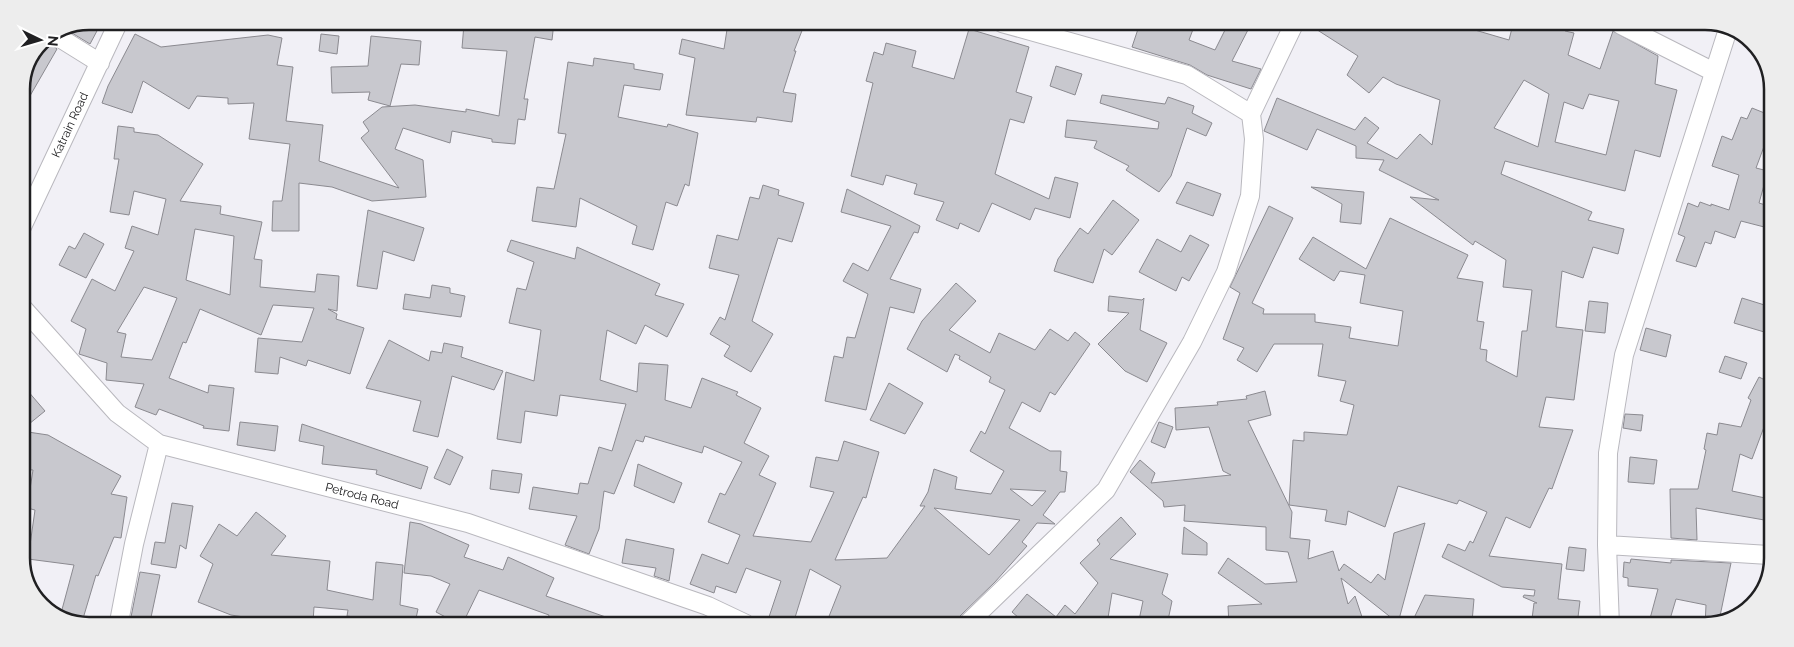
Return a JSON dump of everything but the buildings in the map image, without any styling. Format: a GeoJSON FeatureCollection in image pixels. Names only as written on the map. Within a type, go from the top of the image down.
{"type":"FeatureCollection","features":[{"type":"Feature","properties":{"kind":"street","name":"Katrain Road"},"geometry":{"type":"LineString","coordinates":[[30,210],[115,30]]}},
{"type":"Feature","properties":{"kind":"street"},"geometry":{"type":"LineString","coordinates":[[1027,30],[1187,75],[1251,114]]}},
{"type":"Feature","properties":{"kind":"street"},"geometry":{"type":"LineString","coordinates":[[973,617],[1106,490],[1192,342],[1226,272],[1250,196],[1254,139],[1251,114],[1291,30]]}},
{"type":"Feature","properties":{"kind":"street"},"geometry":{"type":"LineString","coordinates":[[1633,30],[1714,72]]}},
{"type":"Feature","properties":{"kind":"street"},"geometry":{"type":"LineString","coordinates":[[1610,617],[1607,545],[1608,453],[1624,354],[1726,34]]}},
{"type":"Feature","properties":{"kind":"street"},"geometry":{"type":"LineString","coordinates":[[65,41],[100,63]]}},
{"type":"Feature","properties":{"kind":"street","name":"Petroda Road"},"geometry":{"type":"LineString","coordinates":[[30,316],[117,413],[159,444],[468,523],[708,606],[731,617]]}},
{"type":"Feature","properties":{"kind":"street"},"geometry":{"type":"LineString","coordinates":[[120,617],[134,544],[159,444]]}},
{"type":"Feature","properties":{"kind":"street"},"geometry":{"type":"LineString","coordinates":[[1607,545],[1764,556]]}}]}
